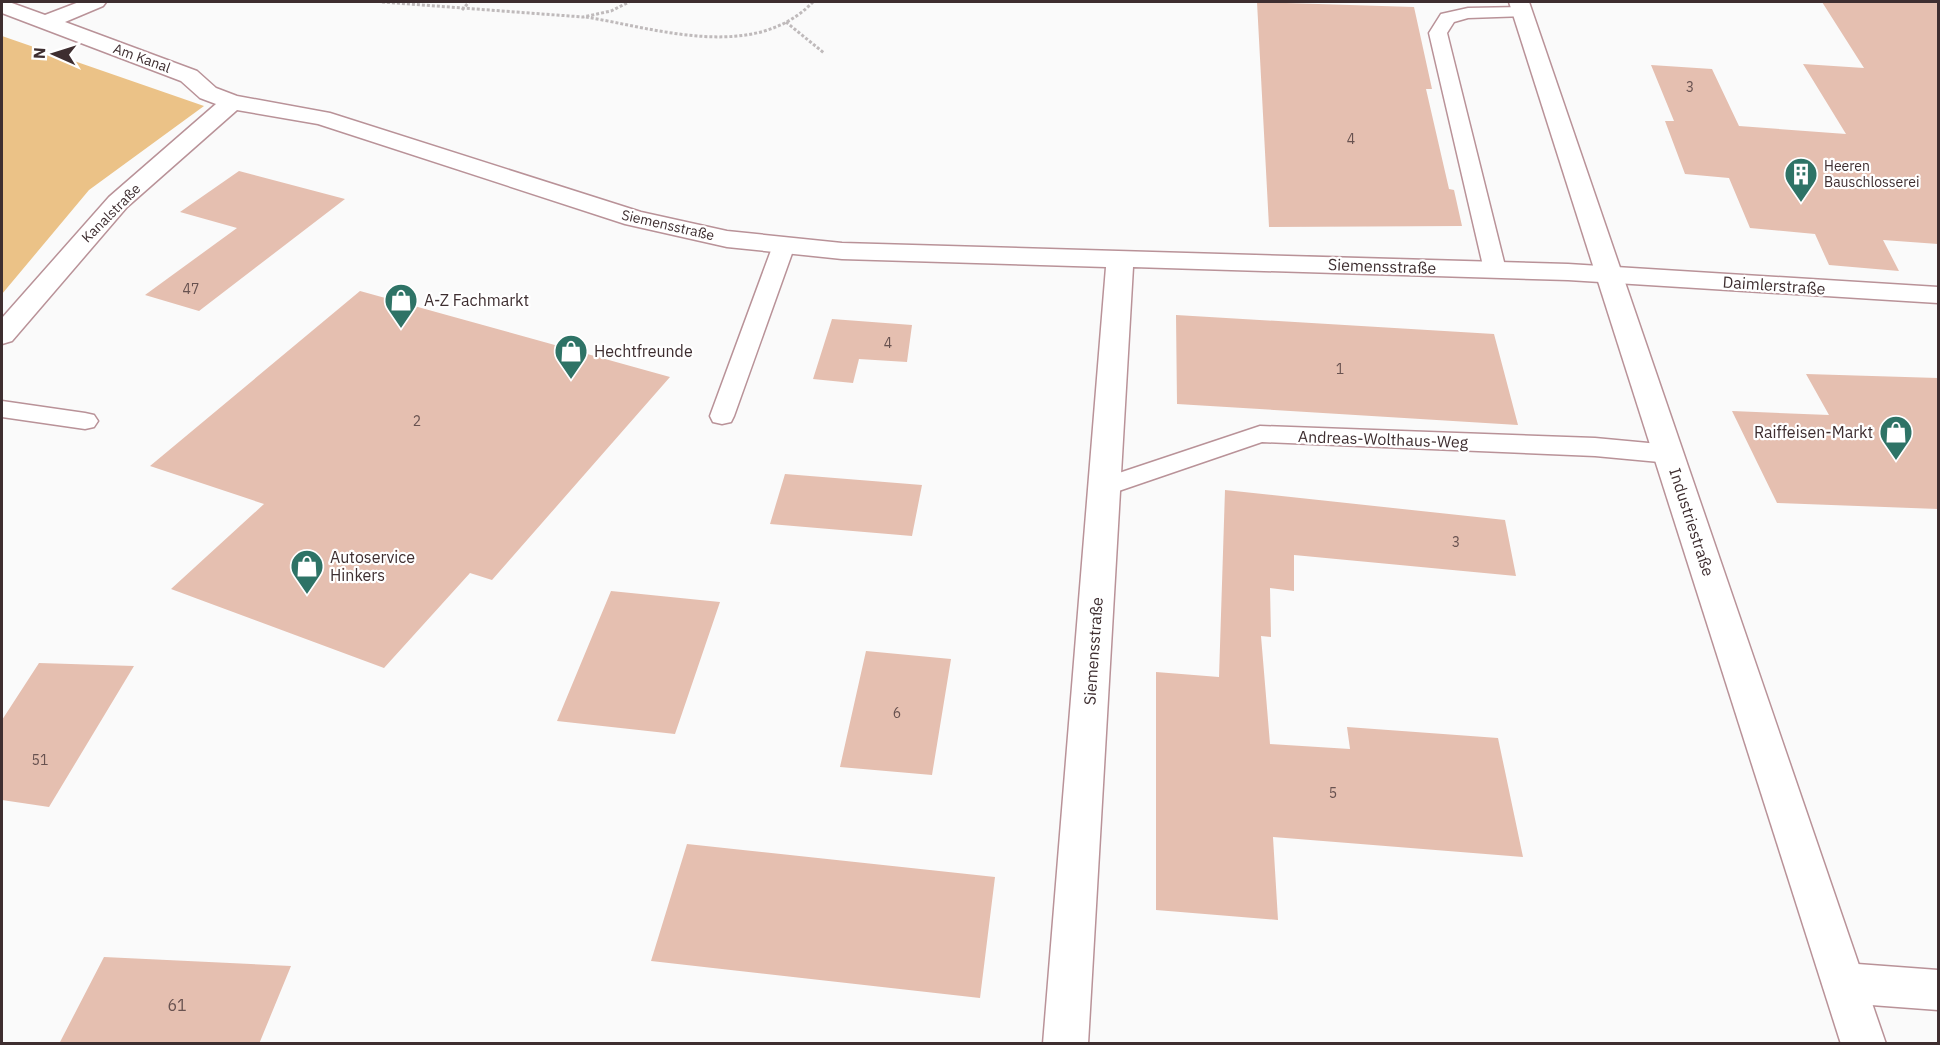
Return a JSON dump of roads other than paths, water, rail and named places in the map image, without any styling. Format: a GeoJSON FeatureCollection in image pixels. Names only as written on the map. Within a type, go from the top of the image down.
{"type":"FeatureCollection","features":[{"type":"Feature","properties":{"kind":"street"},"geometry":{"type":"LineString","coordinates":[[46,22],[96,2]]}},
{"type":"Feature","properties":{"kind":"street","name":"Am Kanal"},"geometry":{"type":"LineString","coordinates":[[2,6],[189,76],[208,93],[232,102]]}},
{"type":"Feature","properties":{"kind":"street","name":"Industriestraße"},"geometry":{"type":"LineString","coordinates":[[1521,7],[1671,454],[1864,1044]]}},
{"type":"Feature","properties":{"kind":"street","name":"Siemensstraße"},"geometry":{"type":"LineString","coordinates":[[232,102],[322,118],[634,218],[727,239],[842,250],[1609,274]]}},
{"type":"Feature","properties":{"kind":"street","name":"Kanalstraße"},"geometry":{"type":"LineString","coordinates":[[2,335],[118,202],[232,102]]}},
{"type":"Feature","properties":{"kind":"street","name":"Siemensstraße"},"geometry":{"type":"LineString","coordinates":[[1065,1044],[1120,258]]}},
{"type":"Feature","properties":{"kind":"street","name":"Daimlerstraße"},"geometry":{"type":"LineString","coordinates":[[1609,274],[1938,295]]}},
{"type":"Feature","properties":{"kind":"street"},"geometry":{"type":"LineString","coordinates":[[1844,983],[1938,990]]}},
{"type":"Feature","properties":{"kind":"lane"},"geometry":{"type":"LineString","coordinates":[[1495,270],[1438,33],[1447,18],[1468,13],[1521,7]]}},
{"type":"Feature","properties":{"kind":"lane"},"geometry":{"type":"LineString","coordinates":[[722,416],[784,244]]}},
{"type":"Feature","properties":{"kind":"lane"},"geometry":{"type":"LineString","coordinates":[[2,409],[85,421]]}},
{"type":"Feature","properties":{"kind":"lane","name":"Andreas-Wolthaus-Weg"},"geometry":{"type":"LineString","coordinates":[[1104,487],[1260,434],[1595,447],[1671,454]]}},
{"type":"Feature","properties":{"kind":"place","name":"Heeren Bauschlosserei"},"geometry":{"type":"Point","coordinates":[1801,203]}},
{"type":"Feature","properties":{"kind":"place","name":"A-Z Fachmarkt"},"geometry":{"type":"Point","coordinates":[401,329]}},
{"type":"Feature","properties":{"kind":"place","name":"Hechtfreunde"},"geometry":{"type":"Point","coordinates":[571,380]}},
{"type":"Feature","properties":{"kind":"place","name":"Raiffeisen-Markt"},"geometry":{"type":"Point","coordinates":[1896,461]}},
{"type":"Feature","properties":{"kind":"place","name":"Autoservice Hinkers"},"geometry":{"type":"Point","coordinates":[307,595]}}]}
